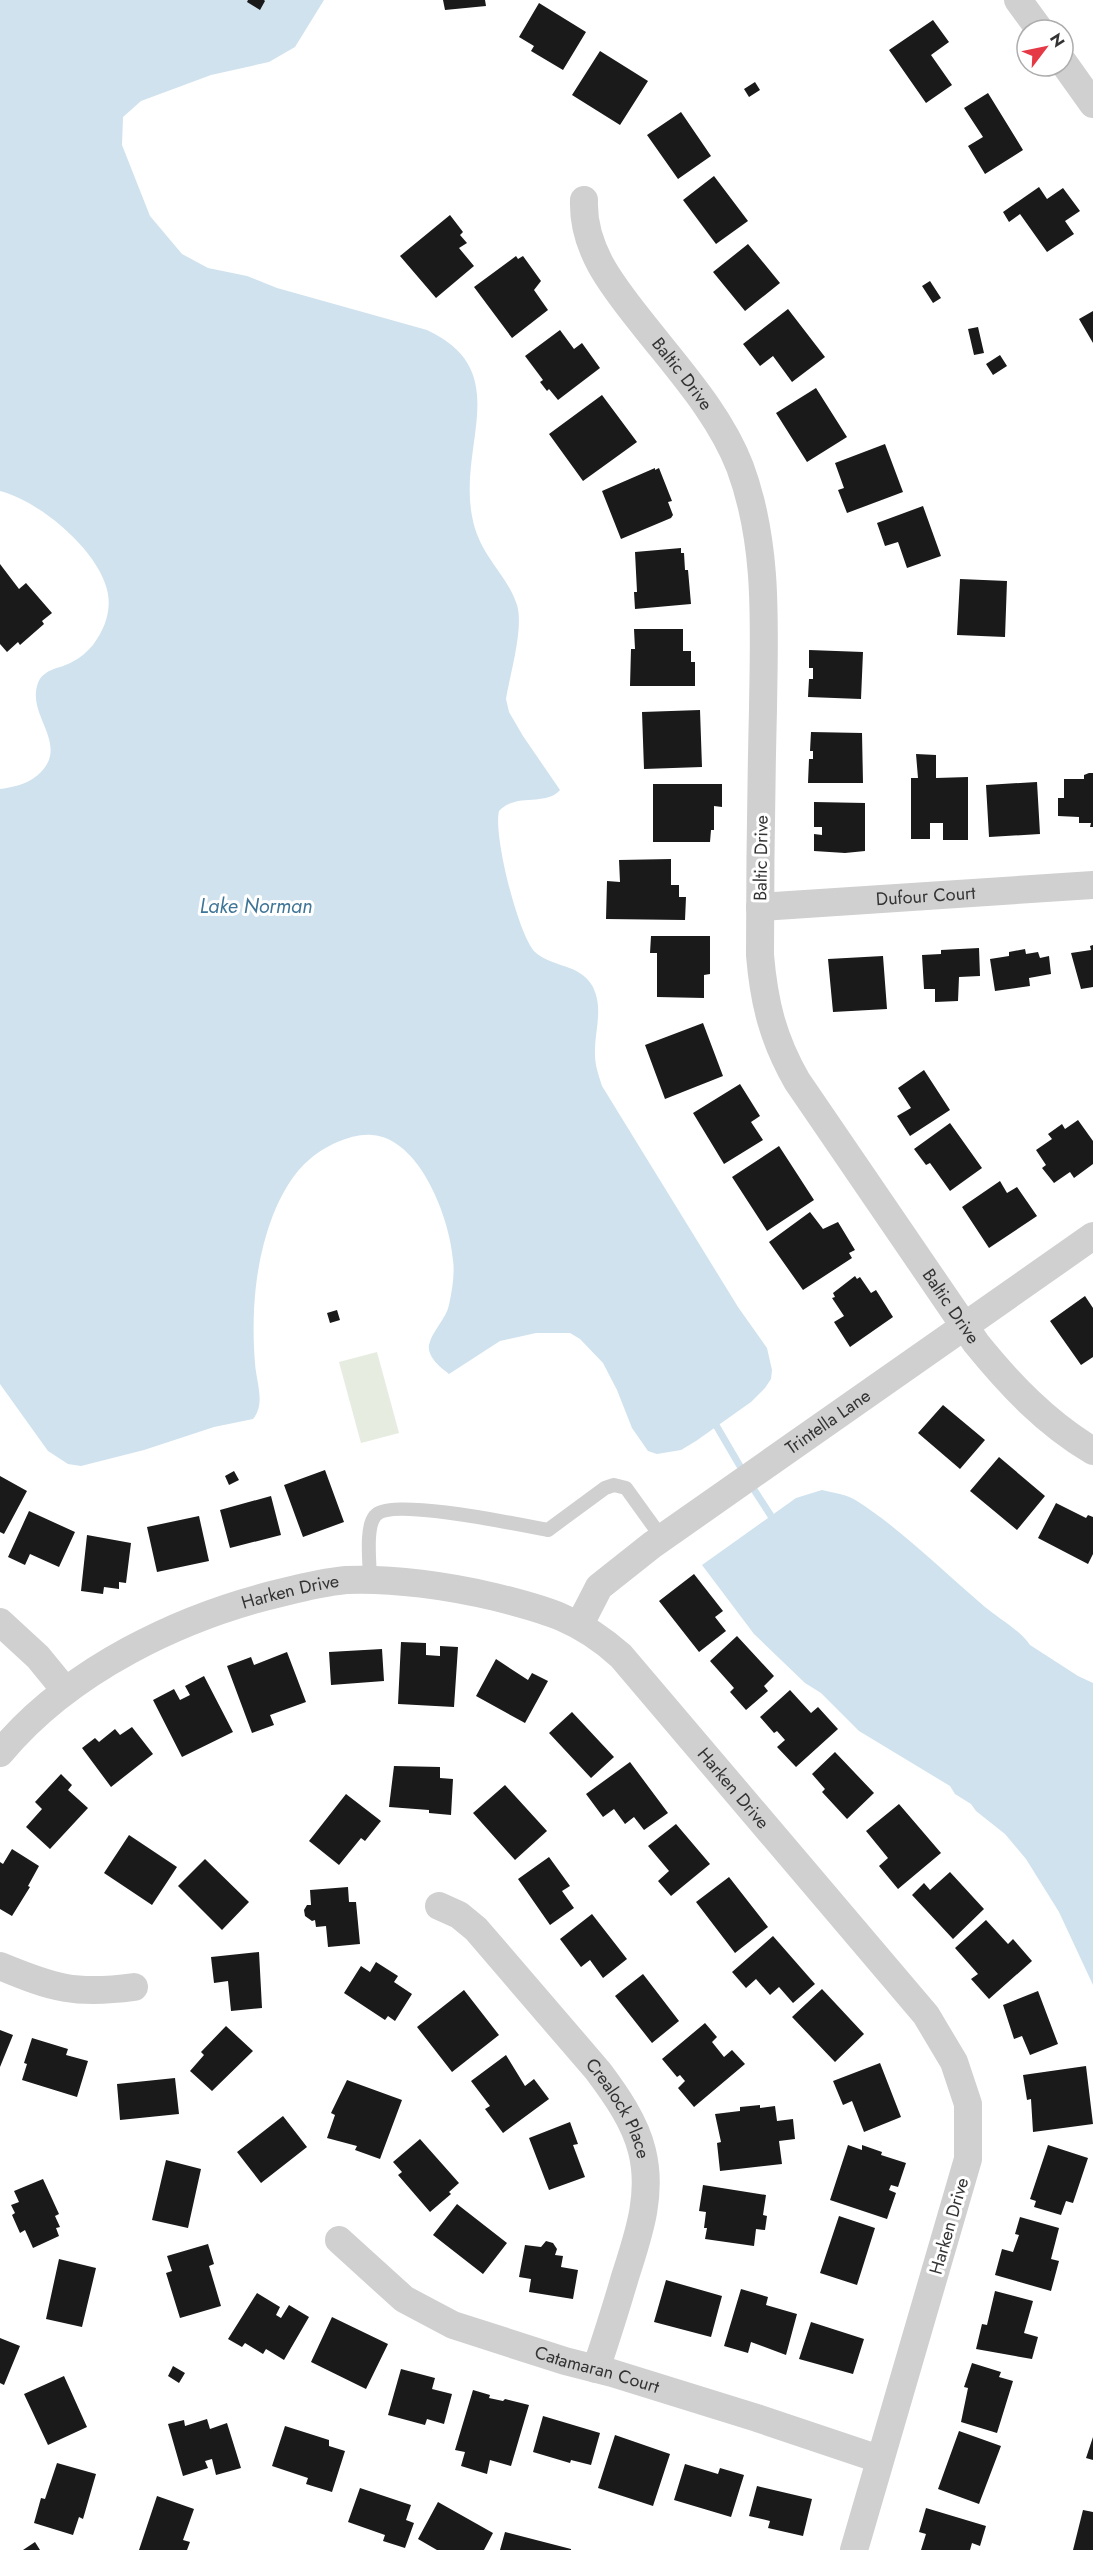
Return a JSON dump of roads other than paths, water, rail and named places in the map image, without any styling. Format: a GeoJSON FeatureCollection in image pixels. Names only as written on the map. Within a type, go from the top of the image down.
{"type":"FeatureCollection","features":[{"type":"Feature","properties":{"kind":"street"},"geometry":{"type":"LineString","coordinates":[[1018,0],[1031,18]]}},
{"type":"Feature","properties":{"kind":"street"},"geometry":{"type":"LineString","coordinates":[[1074,78],[1093,104]]}},
{"type":"Feature","properties":{"kind":"street","name":"Baltic Drive"},"geometry":{"type":"LineString","coordinates":[[584,200],[584,217],[588,236],[610,282],[720,425],[740,466],[754,512],[761,548],[764,607],[760,955],[764,996],[782,1054],[797,1081],[976,1343],[1014,1389],[1062,1429],[1093,1451]]}},
{"type":"Feature","properties":{"kind":"street","name":"Dufour Court"},"geometry":{"type":"LineString","coordinates":[[760,907],[1093,885]]}},
{"type":"Feature","properties":{"kind":"street","name":"Trintella Lane"},"geometry":{"type":"LineString","coordinates":[[580,1624],[599,1587],[662,1538],[1093,1236]]}},
{"type":"Feature","properties":{"kind":"street","name":"Harken Drive"},"geometry":{"type":"LineString","coordinates":[[0,1753],[65,1690],[122,1654],[206,1615],[250,1600],[300,1588],[343,1580],[370,1580],[470,1591],[544,1610],[580,1624],[601,1638],[652,1690],[926,2015],[954,2062],[968,2103],[968,2158],[854,2550]]}},
{"type":"Feature","properties":{"kind":"street"},"geometry":{"type":"LineString","coordinates":[[0,1622],[38,1657],[65,1690]]}},
{"type":"Feature","properties":{"kind":"street","name":"Crealock Place"},"geometry":{"type":"LineString","coordinates":[[439,1906],[459,1915],[476,1929],[598,2071],[614,2092],[630,2121],[642,2151],[645,2182],[643,2220],[596,2369]]}},
{"type":"Feature","properties":{"kind":"street"},"geometry":{"type":"LineString","coordinates":[[0,1966],[41,1983],[64,1989],[111,1990],[134,1987]]}},
{"type":"Feature","properties":{"kind":"street","name":"Catamaran Court"},"geometry":{"type":"LineString","coordinates":[[339,2240],[404,2299],[464,2329],[757,2418],[879,2459]]}},
{"type":"Feature","properties":{"kind":"lane"},"geometry":{"type":"LineString","coordinates":[[370,1580],[369,1530],[375,1515],[385,1509],[455,1514],[548,1530],[605,1488],[614,1485],[626,1488],[662,1538]]}},
{"type":"Feature","properties":{"kind":"water","name":"Lake Norman"},"geometry":{"type":"Polygon","coordinates":[[[0,0],[324,0],[295,47],[269,62],[211,75],[141,101],[123,117],[122,145],[150,216],[182,254],[208,268],[247,276],[277,288],[427,330],[454,347],[469,366],[476,388],[477,411],[471,462],[472,516],[480,542],[512,593],[519,615],[516,651],[506,699],[509,712],[523,736],[560,790],[547,798],[514,802],[499,811],[500,840],[508,884],[521,926],[535,952],[549,961],[581,974],[593,987],[598,1004],[595,1059],[602,1086],[738,1307],[767,1348],[772,1370],[771,1379],[751,1402],[681,1450],[657,1454],[648,1451],[632,1428],[603,1363],[580,1339],[570,1333],[536,1333],[500,1341],[449,1374],[432,1358],[429,1345],[445,1315],[452,1288],[454,1265],[446,1224],[439,1203],[418,1165],[404,1150],[389,1140],[372,1135],[356,1136],[339,1141],[310,1159],[288,1185],[273,1215],[258,1269],[254,1307],[255,1363],[260,1399],[253,1419],[214,1427],[144,1450],[81,1466],[68,1464],[48,1451],[0,1384],[0,789],[28,782],[41,772],[48,761],[51,750],[37,706],[38,683],[44,674],[75,660],[93,645],[106,621],[109,601],[103,578],[94,562],[66,530],[33,505],[0,491],[0,0]]]}},
{"type":"Feature","properties":{"kind":"water"},"geometry":{"type":"Polygon","coordinates":[[[822,1490],[849,1497],[874,1512],[1030,1645],[1093,1683],[1093,1985],[1059,1912],[1026,1859],[1005,1834],[976,1811],[971,1804],[955,1794],[950,1786],[859,1731],[821,1693],[805,1683],[754,1634],[702,1565],[796,1498],[822,1490]]]}},
{"type":"Feature","properties":{"kind":"waterway"},"geometry":{"type":"LineString","coordinates":[[713,1420],[744,1473]]}},
{"type":"Feature","properties":{"kind":"waterway"},"geometry":{"type":"LineString","coordinates":[[751,1485],[777,1522]]}}]}
